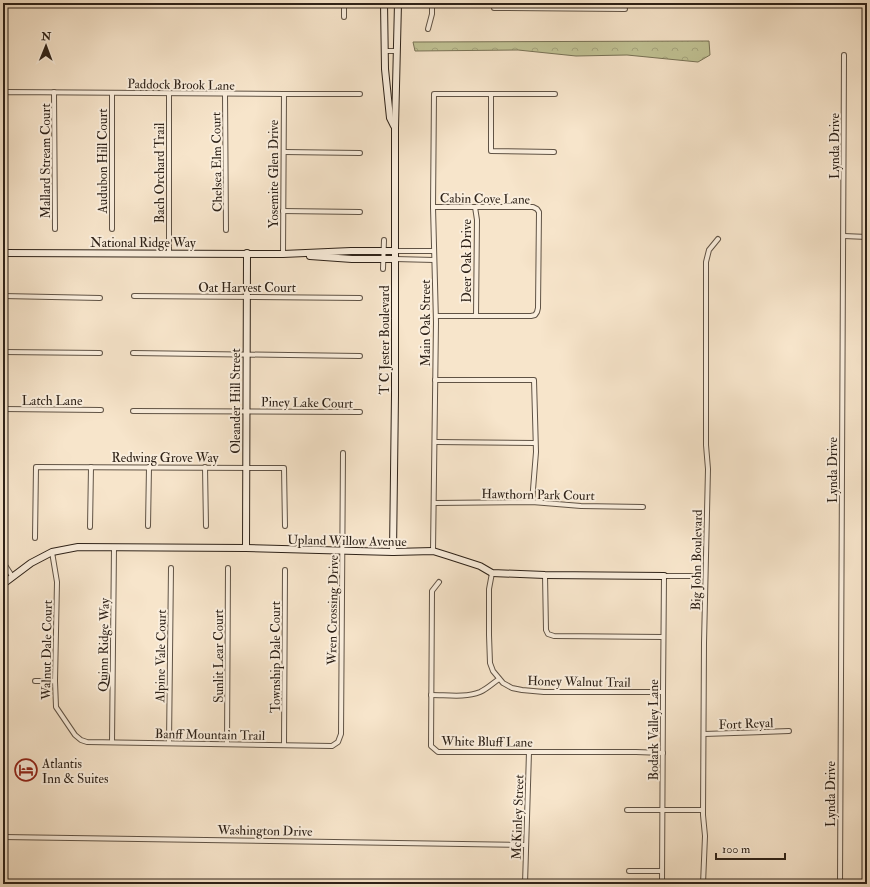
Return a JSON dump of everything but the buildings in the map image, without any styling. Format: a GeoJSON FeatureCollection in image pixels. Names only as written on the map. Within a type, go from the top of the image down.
{"type":"FeatureCollection","features":[{"type":"Feature","properties":{"kind":"street"},"geometry":{"type":"LineString","coordinates":[[344,3],[344,17]]}},
{"type":"Feature","properties":{"kind":"street","name":"T C Jester Boulevard"},"geometry":{"type":"LineString","coordinates":[[384,3],[385,69],[390,118],[395,128]]}},
{"type":"Feature","properties":{"kind":"street","name":"T C Jester Boulevard"},"geometry":{"type":"LineString","coordinates":[[393,552],[395,395],[395,128],[398,3]]}},
{"type":"Feature","properties":{"kind":"street"},"geometry":{"type":"LineString","coordinates":[[428,29],[432,14],[432,3]]}},
{"type":"Feature","properties":{"kind":"street"},"geometry":{"type":"LineString","coordinates":[[494,3],[494,8],[626,9]]}},
{"type":"Feature","properties":{"kind":"street"},"geometry":{"type":"LineString","coordinates":[[548,3],[549,8]]}},
{"type":"Feature","properties":{"kind":"street"},"geometry":{"type":"LineString","coordinates":[[602,3],[602,8]]}},
{"type":"Feature","properties":{"kind":"street"},"geometry":{"type":"LineString","coordinates":[[384,51],[397,51]]}},
{"type":"Feature","properties":{"kind":"street","name":"Lynda Drive"},"geometry":{"type":"LineString","coordinates":[[840,884],[844,55]]}},
{"type":"Feature","properties":{"kind":"street","name":"Mallard Stream Court"},"geometry":{"type":"LineString","coordinates":[[54,92],[55,229]]}},
{"type":"Feature","properties":{"kind":"street","name":"Paddock Brook Lane"},"geometry":{"type":"LineString","coordinates":[[3,93],[360,94]]}},
{"type":"Feature","properties":{"kind":"street","name":"Audubon Hill Court"},"geometry":{"type":"LineString","coordinates":[[112,93],[112,229]]}},
{"type":"Feature","properties":{"kind":"street","name":"Bach Orchard Trail"},"geometry":{"type":"LineString","coordinates":[[169,94],[169,253]]}},
{"type":"Feature","properties":{"kind":"street","name":"Chelsea Elm Court"},"geometry":{"type":"LineString","coordinates":[[225,94],[226,230]]}},
{"type":"Feature","properties":{"kind":"street","name":"Yosemite Glen Drive"},"geometry":{"type":"LineString","coordinates":[[283,254],[284,94]]}},
{"type":"Feature","properties":{"kind":"street","name":"Main Oak Street"},"geometry":{"type":"LineString","coordinates":[[433,551],[436,316],[433,207],[434,94],[491,94]]}},
{"type":"Feature","properties":{"kind":"street"},"geometry":{"type":"LineString","coordinates":[[554,152],[491,151],[491,94],[555,94]]}},
{"type":"Feature","properties":{"kind":"street"},"geometry":{"type":"LineString","coordinates":[[284,152],[360,153]]}},
{"type":"Feature","properties":{"kind":"street","name":"Cabin Cove Lane"},"geometry":{"type":"LineString","coordinates":[[433,207],[533,207],[539,212],[538,308],[535,316],[476,316]]}},
{"type":"Feature","properties":{"kind":"street","name":"Deer Oak Drive"},"geometry":{"type":"LineString","coordinates":[[475,207],[476,316]]}},
{"type":"Feature","properties":{"kind":"street"},"geometry":{"type":"LineString","coordinates":[[283,211],[360,212]]}},
{"type":"Feature","properties":{"kind":"street"},"geometry":{"type":"LineString","coordinates":[[844,236],[867,236]]}},
{"type":"Feature","properties":{"kind":"street","name":"Big John Boulevard"},"geometry":{"type":"LineString","coordinates":[[703,884],[705,836],[703,810],[704,643],[708,469],[706,445],[706,262],[709,250],[718,239]]}},
{"type":"Feature","properties":{"kind":"street","name":"T C Jester Boulevard"},"geometry":{"type":"LineString","coordinates":[[383,269],[384,240]]}},
{"type":"Feature","properties":{"kind":"street","name":"National Ridge Way"},"geometry":{"type":"LineString","coordinates":[[3,253],[283,254],[351,251],[434,251]]}},
{"type":"Feature","properties":{"kind":"street","name":"Oleander Hill Street"},"geometry":{"type":"LineString","coordinates":[[246,548],[245,468],[247,254]]}},
{"type":"Feature","properties":{"kind":"street","name":"National Ridge Way"},"geometry":{"type":"LineString","coordinates":[[283,254],[352,259],[434,260]]}},
{"type":"Feature","properties":{"kind":"street"},"geometry":{"type":"LineString","coordinates":[[3,296],[100,298]]}},
{"type":"Feature","properties":{"kind":"street","name":"Oat Harvest Court"},"geometry":{"type":"LineString","coordinates":[[134,296],[360,298]]}},
{"type":"Feature","properties":{"kind":"street"},"geometry":{"type":"LineString","coordinates":[[436,316],[476,316]]}},
{"type":"Feature","properties":{"kind":"street"},"geometry":{"type":"LineString","coordinates":[[3,352],[100,353]]}},
{"type":"Feature","properties":{"kind":"street"},"geometry":{"type":"LineString","coordinates":[[133,353],[360,356]]}},
{"type":"Feature","properties":{"kind":"street"},"geometry":{"type":"LineString","coordinates":[[435,380],[534,380],[536,452],[532,502]]}},
{"type":"Feature","properties":{"kind":"street","name":"Latch Lane"},"geometry":{"type":"LineString","coordinates":[[3,409],[101,410]]}},
{"type":"Feature","properties":{"kind":"street","name":"Piney Lake Court"},"geometry":{"type":"LineString","coordinates":[[134,411],[360,412]]}},
{"type":"Feature","properties":{"kind":"street"},"geometry":{"type":"LineString","coordinates":[[434,442],[536,443]]}},
{"type":"Feature","properties":{"kind":"street","name":"Wren Crossing Drive"},"geometry":{"type":"LineString","coordinates":[[338,742],[341,734],[343,453]]}},
{"type":"Feature","properties":{"kind":"street","name":"Redwing Grove Way"},"geometry":{"type":"LineString","coordinates":[[35,538],[36,467],[284,468],[285,526]]}},
{"type":"Feature","properties":{"kind":"street"},"geometry":{"type":"LineString","coordinates":[[90,527],[91,467]]}},
{"type":"Feature","properties":{"kind":"street"},"geometry":{"type":"LineString","coordinates":[[148,526],[149,467]]}},
{"type":"Feature","properties":{"kind":"street"},"geometry":{"type":"LineString","coordinates":[[205,467],[206,526]]}},
{"type":"Feature","properties":{"kind":"street","name":"Hawthorn Park Court"},"geometry":{"type":"LineString","coordinates":[[434,504],[532,502],[581,506],[643,507]]}},
{"type":"Feature","properties":{"kind":"street","name":"Upland Willow Avenue"},"geometry":{"type":"LineString","coordinates":[[3,584],[31,562],[52,552],[78,547],[246,548],[393,552],[433,551],[480,566],[492,573],[545,575],[697,576]]}},
{"type":"Feature","properties":{"kind":"street","name":"Quinn Ridge Way"},"geometry":{"type":"LineString","coordinates":[[112,742],[114,547]]}},
{"type":"Feature","properties":{"kind":"street","name":"Walnut Dale Court"},"geometry":{"type":"LineString","coordinates":[[52,552],[57,582],[55,681],[56,707],[75,735],[81,740]]}},
{"type":"Feature","properties":{"kind":"street"},"geometry":{"type":"LineString","coordinates":[[3,562],[12,576]]}},
{"type":"Feature","properties":{"kind":"street","name":"Alpine Vale Court"},"geometry":{"type":"LineString","coordinates":[[169,743],[171,568]]}},
{"type":"Feature","properties":{"kind":"street","name":"Sunlit Lear Court"},"geometry":{"type":"LineString","coordinates":[[227,744],[228,568]]}},
{"type":"Feature","properties":{"kind":"street","name":"Township Dale Court"},"geometry":{"type":"LineString","coordinates":[[284,744],[285,570]]}},
{"type":"Feature","properties":{"kind":"street"},"geometry":{"type":"LineString","coordinates":[[431,695],[465,696],[474,694],[482,691],[498,679],[490,662],[489,589],[492,573]]}},
{"type":"Feature","properties":{"kind":"street"},"geometry":{"type":"LineString","coordinates":[[545,575],[546,630],[548,634],[554,636],[663,637]]}},
{"type":"Feature","properties":{"kind":"street","name":"Bodark Valley Lane"},"geometry":{"type":"LineString","coordinates":[[662,884],[664,576]]}},
{"type":"Feature","properties":{"kind":"street","name":"White Bluff Lane"},"geometry":{"type":"LineString","coordinates":[[439,582],[432,591],[431,695],[431,746],[438,752],[662,753]]}},
{"type":"Feature","properties":{"kind":"street","name":"Honey Walnut Trail"},"geometry":{"type":"LineString","coordinates":[[498,679],[512,688],[544,692],[663,692]]}},
{"type":"Feature","properties":{"kind":"street"},"geometry":{"type":"LineString","coordinates":[[35,681],[55,681]]}},
{"type":"Feature","properties":{"kind":"street","name":"Fort Reyal"},"geometry":{"type":"LineString","coordinates":[[704,734],[789,731]]}},
{"type":"Feature","properties":{"kind":"street","name":"Banff Mountain Trail"},"geometry":{"type":"LineString","coordinates":[[81,740],[87,742],[284,744],[332,746],[338,742]]}},
{"type":"Feature","properties":{"kind":"street","name":"McKinley Street"},"geometry":{"type":"LineString","coordinates":[[525,884],[529,752]]}},
{"type":"Feature","properties":{"kind":"street"},"geometry":{"type":"LineString","coordinates":[[627,810],[703,810]]}},
{"type":"Feature","properties":{"kind":"street","name":"Washington Drive"},"geometry":{"type":"LineString","coordinates":[[3,837],[526,845]]}},
{"type":"Feature","properties":{"kind":"street"},"geometry":{"type":"LineString","coordinates":[[630,871],[662,871]]}},
{"type":"Feature","properties":{"kind":"green space"},"geometry":{"type":"Polygon","coordinates":[[[709,41],[710,55],[698,62],[627,55],[576,56],[518,50],[415,51],[413,42],[709,41]]]}},
{"type":"Feature","properties":{"kind":"place","name":"Atlantis Inn & Suites"},"geometry":{"type":"Point","coordinates":[26,770]}}]}
